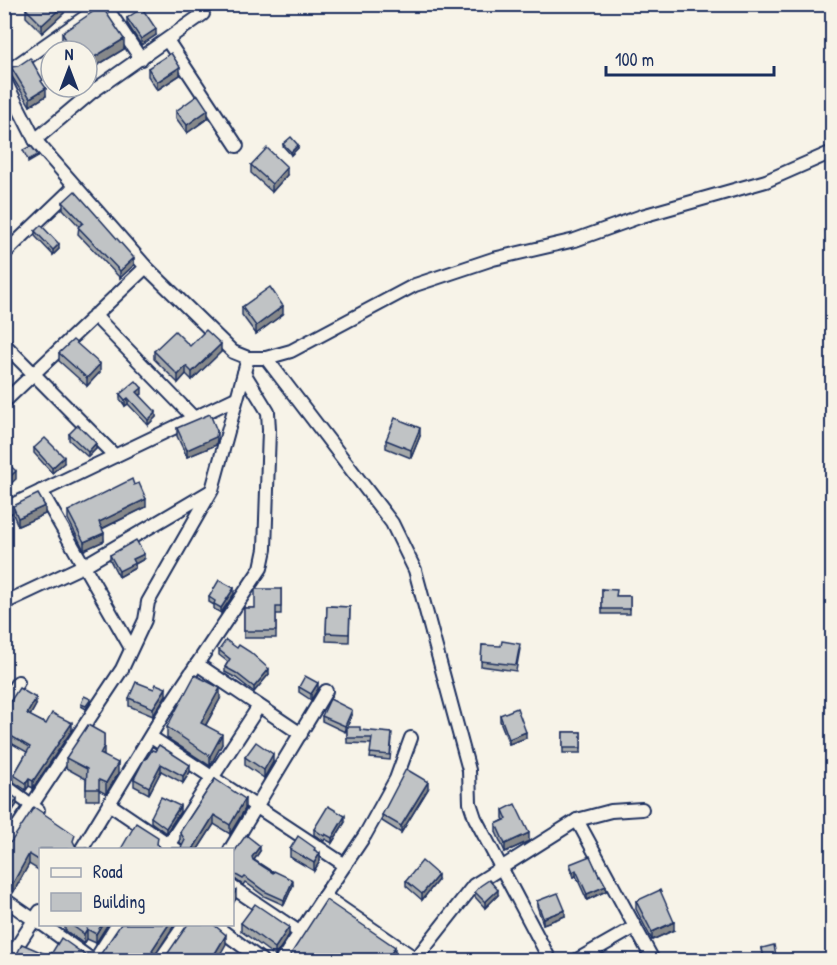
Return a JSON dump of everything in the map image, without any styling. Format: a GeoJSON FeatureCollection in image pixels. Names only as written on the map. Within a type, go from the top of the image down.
{"type":"FeatureCollection","features":[{"type":"Feature","properties":{"kind":"street"},"geometry":{"type":"LineString","coordinates":[[14,67],[98,8],[108,10],[141,59]]}},
{"type":"Feature","properties":{"kind":"street"},"geometry":{"type":"LineString","coordinates":[[35,140],[92,92],[203,14]]}},
{"type":"Feature","properties":{"kind":"street"},"geometry":{"type":"LineString","coordinates":[[166,40],[237,146]]}},
{"type":"Feature","properties":{"kind":"street"},"geometry":{"type":"LineString","coordinates":[[4,79],[35,140],[75,186],[146,267],[233,352],[248,358],[266,358],[291,351],[415,285],[493,259],[575,240],[642,216],[766,181],[832,152]]}},
{"type":"Feature","properties":{"kind":"street"},"geometry":{"type":"LineString","coordinates":[[4,254],[75,186]]}},
{"type":"Feature","properties":{"kind":"street"},"geometry":{"type":"LineString","coordinates":[[4,402],[146,267]]}},
{"type":"Feature","properties":{"kind":"street"},"geometry":{"type":"LineString","coordinates":[[94,315],[194,418]]}},
{"type":"Feature","properties":{"kind":"street"},"geometry":{"type":"LineString","coordinates":[[4,344],[115,456]]}},
{"type":"Feature","properties":{"kind":"street"},"geometry":{"type":"LineString","coordinates":[[4,847],[122,669],[145,620],[148,602],[212,490],[248,358]]}},
{"type":"Feature","properties":{"kind":"street"},"geometry":{"type":"LineString","coordinates":[[266,358],[392,523],[415,570],[469,770],[470,803],[475,818],[550,960]]}},
{"type":"Feature","properties":{"kind":"street"},"geometry":{"type":"LineString","coordinates":[[81,843],[109,804],[197,664],[261,568],[265,549],[268,412],[244,373]]}},
{"type":"Feature","properties":{"kind":"street"},"geometry":{"type":"LineString","coordinates":[[4,509],[236,398]]}},
{"type":"Feature","properties":{"kind":"street"},"geometry":{"type":"LineString","coordinates":[[4,603],[85,565],[212,490]]}},
{"type":"Feature","properties":{"kind":"street"},"geometry":{"type":"LineString","coordinates":[[41,491],[132,648]]}},
{"type":"Feature","properties":{"kind":"street"},"geometry":{"type":"LineString","coordinates":[[197,664],[301,734]]}},
{"type":"Feature","properties":{"kind":"street"},"geometry":{"type":"LineString","coordinates":[[4,703],[18,682]]}},
{"type":"Feature","properties":{"kind":"street"},"geometry":{"type":"LineString","coordinates":[[231,848],[326,691]]}},
{"type":"Feature","properties":{"kind":"street"},"geometry":{"type":"LineString","coordinates":[[109,804],[170,848],[259,706]]}},
{"type":"Feature","properties":{"kind":"street"},"geometry":{"type":"LineString","coordinates":[[151,737],[345,865]]}},
{"type":"Feature","properties":{"kind":"street"},"geometry":{"type":"LineString","coordinates":[[282,960],[365,835],[396,780],[411,738]]}},
{"type":"Feature","properties":{"kind":"street"},"geometry":{"type":"LineString","coordinates":[[4,785],[49,818]]}},
{"type":"Feature","properties":{"kind":"street"},"geometry":{"type":"LineString","coordinates":[[324,896],[416,960],[474,885],[483,877],[502,868],[578,820],[611,811],[642,808]]}},
{"type":"Feature","properties":{"kind":"street"},"geometry":{"type":"LineString","coordinates":[[578,820],[653,960]]}},
{"type":"Feature","properties":{"kind":"street"},"geometry":{"type":"LineString","coordinates":[[234,888],[299,932]]}},
{"type":"Feature","properties":{"kind":"street"},"geometry":{"type":"LineString","coordinates":[[4,899],[39,920],[8,960]]}},
{"type":"Feature","properties":{"kind":"street"},"geometry":{"type":"LineString","coordinates":[[47,926],[93,960],[117,926]]}},
{"type":"Feature","properties":{"kind":"street"},"geometry":{"type":"LineString","coordinates":[[160,960],[184,926]]}},
{"type":"Feature","properties":{"kind":"street"},"geometry":{"type":"LineString","coordinates":[[216,926],[261,960]]}},
{"type":"Feature","properties":{"kind":"street"},"geometry":{"type":"LineString","coordinates":[[577,960],[635,927]]}},
{"type":"Feature","properties":{"kind":"building"},"geometry":{"type":"Polygon","coordinates":[[[31,4],[64,5],[42,25],[26,9],[31,4]]]}},
{"type":"Feature","properties":{"kind":"building"},"geometry":{"type":"Polygon","coordinates":[[[100,7],[124,39],[99,54],[99,39],[66,39],[62,33],[100,7]]]}},
{"type":"Feature","properties":{"kind":"building"},"geometry":{"type":"Polygon","coordinates":[[[142,8],[156,29],[141,39],[127,18],[142,8]]]}},
{"type":"Feature","properties":{"kind":"building"},"geometry":{"type":"Polygon","coordinates":[[[171,53],[180,67],[157,82],[148,68],[171,53]]]}},
{"type":"Feature","properties":{"kind":"building"},"geometry":{"type":"Polygon","coordinates":[[[30,58],[39,73],[39,92],[30,98],[11,67],[18,66],[30,58]]]}},
{"type":"Feature","properties":{"kind":"building"},"geometry":{"type":"Polygon","coordinates":[[[198,95],[208,110],[187,125],[176,111],[198,95]]]}},
{"type":"Feature","properties":{"kind":"building"},"geometry":{"type":"Polygon","coordinates":[[[291,137],[298,145],[291,152],[283,144],[291,137]]]}},
{"type":"Feature","properties":{"kind":"building"},"geometry":{"type":"Polygon","coordinates":[[[31,146],[38,155],[28,160],[23,150],[31,146]]]}},
{"type":"Feature","properties":{"kind":"building"},"geometry":{"type":"Polygon","coordinates":[[[267,148],[287,167],[272,184],[251,165],[267,148]]]}},
{"type":"Feature","properties":{"kind":"building"},"geometry":{"type":"Polygon","coordinates":[[[75,191],[134,258],[120,271],[78,227],[83,223],[63,202],[75,191]]]}},
{"type":"Feature","properties":{"kind":"building"},"geometry":{"type":"Polygon","coordinates":[[[41,225],[59,244],[53,250],[35,231],[41,225]]]}},
{"type":"Feature","properties":{"kind":"building"},"geometry":{"type":"Polygon","coordinates":[[[270,287],[283,306],[256,326],[242,307],[270,287]]]}},
{"type":"Feature","properties":{"kind":"building"},"geometry":{"type":"Polygon","coordinates":[[[206,330],[221,344],[192,372],[186,366],[178,375],[154,351],[175,331],[190,346],[206,330]]]}},
{"type":"Feature","properties":{"kind":"building"},"geometry":{"type":"Polygon","coordinates":[[[73,340],[100,364],[87,378],[59,353],[73,340]]]}},
{"type":"Feature","properties":{"kind":"building"},"geometry":{"type":"Polygon","coordinates":[[[136,381],[142,388],[137,392],[156,412],[148,420],[128,398],[125,400],[120,394],[136,381]]]}},
{"type":"Feature","properties":{"kind":"building"},"geometry":{"type":"Polygon","coordinates":[[[210,414],[217,431],[216,437],[187,450],[177,428],[210,414]]]}},
{"type":"Feature","properties":{"kind":"building"},"geometry":{"type":"Polygon","coordinates":[[[395,418],[420,428],[411,450],[386,440],[395,418]]]}},
{"type":"Feature","properties":{"kind":"building"},"geometry":{"type":"Polygon","coordinates":[[[78,425],[96,443],[88,452],[69,434],[78,425]]]}},
{"type":"Feature","properties":{"kind":"building"},"geometry":{"type":"Polygon","coordinates":[[[45,438],[64,457],[52,468],[34,448],[45,438]]]}},
{"type":"Feature","properties":{"kind":"building"},"geometry":{"type":"Polygon","coordinates":[[[4,460],[16,471],[4,482],[4,460]]]}},
{"type":"Feature","properties":{"kind":"building"},"geometry":{"type":"Polygon","coordinates":[[[132,479],[134,485],[139,483],[146,499],[99,522],[104,533],[84,542],[68,511],[132,479]]]}},
{"type":"Feature","properties":{"kind":"building"},"geometry":{"type":"Polygon","coordinates":[[[38,494],[45,506],[18,518],[13,506],[38,494]]]}},
{"type":"Feature","properties":{"kind":"building"},"geometry":{"type":"Polygon","coordinates":[[[136,540],[144,554],[133,559],[135,563],[119,571],[110,555],[136,540]]]}},
{"type":"Feature","properties":{"kind":"building"},"geometry":{"type":"Polygon","coordinates":[[[219,580],[234,588],[221,608],[209,597],[219,580]]]}},
{"type":"Feature","properties":{"kind":"building"},"geometry":{"type":"Polygon","coordinates":[[[255,589],[281,589],[281,607],[276,607],[276,631],[244,631],[244,608],[255,608],[255,589]]]}},
{"type":"Feature","properties":{"kind":"building"},"geometry":{"type":"Polygon","coordinates":[[[602,589],[617,590],[616,596],[630,596],[630,609],[602,609],[602,589]]]}},
{"type":"Feature","properties":{"kind":"building"},"geometry":{"type":"Polygon","coordinates":[[[327,606],[350,607],[349,634],[326,633],[327,606]]]}},
{"type":"Feature","properties":{"kind":"building"},"geometry":{"type":"Polygon","coordinates":[[[226,640],[237,648],[239,645],[250,652],[269,669],[254,687],[225,667],[230,659],[219,650],[226,640]]]}},
{"type":"Feature","properties":{"kind":"building"},"geometry":{"type":"Polygon","coordinates":[[[502,641],[520,644],[516,665],[481,661],[482,645],[501,646],[502,641]]]}},
{"type":"Feature","properties":{"kind":"building"},"geometry":{"type":"Polygon","coordinates":[[[195,675],[220,688],[201,723],[222,734],[210,756],[167,727],[195,675]]]}},
{"type":"Feature","properties":{"kind":"building"},"geometry":{"type":"Polygon","coordinates":[[[305,676],[318,683],[311,694],[299,687],[305,676]]]}},
{"type":"Feature","properties":{"kind":"building"},"geometry":{"type":"Polygon","coordinates":[[[136,682],[154,689],[156,684],[166,688],[153,708],[129,698],[136,682]]]}},
{"type":"Feature","properties":{"kind":"building"},"geometry":{"type":"Polygon","coordinates":[[[19,688],[36,698],[27,714],[46,724],[52,713],[72,723],[33,781],[29,779],[26,783],[14,775],[30,747],[11,736],[4,747],[4,711],[19,688]]]}},
{"type":"Feature","properties":{"kind":"building"},"geometry":{"type":"Polygon","coordinates":[[[84,696],[91,699],[86,706],[81,704],[84,696]]]}},
{"type":"Feature","properties":{"kind":"building"},"geometry":{"type":"Polygon","coordinates":[[[330,699],[352,710],[345,726],[322,716],[330,699]]]}},
{"type":"Feature","properties":{"kind":"building"},"geometry":{"type":"Polygon","coordinates":[[[517,708],[526,732],[509,739],[500,715],[517,708]]]}},
{"type":"Feature","properties":{"kind":"building"},"geometry":{"type":"Polygon","coordinates":[[[88,725],[104,734],[104,746],[100,754],[118,763],[106,783],[99,780],[99,789],[86,789],[87,769],[66,758],[88,725]]]}},
{"type":"Feature","properties":{"kind":"building"},"geometry":{"type":"Polygon","coordinates":[[[347,727],[392,733],[390,755],[370,753],[372,738],[347,738],[347,727]]]}},
{"type":"Feature","properties":{"kind":"building"},"geometry":{"type":"Polygon","coordinates":[[[563,732],[581,732],[581,748],[563,748],[563,732]]]}},
{"type":"Feature","properties":{"kind":"building"},"geometry":{"type":"Polygon","coordinates":[[[256,742],[273,754],[264,770],[245,757],[256,742]]]}},
{"type":"Feature","properties":{"kind":"building"},"geometry":{"type":"Polygon","coordinates":[[[159,745],[190,765],[183,776],[161,764],[149,787],[134,779],[145,758],[159,745]]]}},
{"type":"Feature","properties":{"kind":"building"},"geometry":{"type":"Polygon","coordinates":[[[406,769],[428,782],[401,826],[382,815],[406,769]]]}},
{"type":"Feature","properties":{"kind":"building"},"geometry":{"type":"Polygon","coordinates":[[[215,779],[245,799],[230,825],[214,815],[194,848],[181,848],[185,840],[180,832],[215,779]]]}},
{"type":"Feature","properties":{"kind":"building"},"geometry":{"type":"Polygon","coordinates":[[[4,789],[17,799],[13,805],[4,800],[4,789]]]}},
{"type":"Feature","properties":{"kind":"building"},"geometry":{"type":"Polygon","coordinates":[[[161,797],[180,806],[166,828],[151,817],[161,797]]]}},
{"type":"Feature","properties":{"kind":"building"},"geometry":{"type":"Polygon","coordinates":[[[515,804],[529,833],[505,844],[496,824],[507,819],[503,810],[515,804]]]}},
{"type":"Feature","properties":{"kind":"building"},"geometry":{"type":"Polygon","coordinates":[[[328,806],[345,816],[332,838],[314,829],[328,806]]]}},
{"type":"Feature","properties":{"kind":"building"},"geometry":{"type":"Polygon","coordinates":[[[34,807],[75,835],[73,841],[76,847],[87,848],[39,848],[39,860],[29,854],[13,883],[8,880],[4,881],[4,845],[11,842],[34,807]]]}},
{"type":"Feature","properties":{"kind":"building"},"geometry":{"type":"Polygon","coordinates":[[[136,823],[158,837],[157,844],[161,848],[122,848],[136,823]]]}},
{"type":"Feature","properties":{"kind":"building"},"geometry":{"type":"Polygon","coordinates":[[[246,835],[260,846],[252,857],[253,860],[273,873],[274,871],[293,880],[284,900],[264,891],[245,877],[243,879],[234,874],[234,852],[246,835]]]}},
{"type":"Feature","properties":{"kind":"building"},"geometry":{"type":"Polygon","coordinates":[[[298,836],[320,853],[314,863],[290,849],[298,836]]]}},
{"type":"Feature","properties":{"kind":"building"},"geometry":{"type":"Polygon","coordinates":[[[590,856],[606,886],[587,894],[576,870],[573,872],[570,864],[590,856]]]}},
{"type":"Feature","properties":{"kind":"building"},"geometry":{"type":"Polygon","coordinates":[[[422,861],[438,875],[422,894],[406,881],[422,861]]]}},
{"type":"Feature","properties":{"kind":"building"},"geometry":{"type":"Polygon","coordinates":[[[489,880],[498,890],[485,902],[475,892],[489,880]]]}},
{"type":"Feature","properties":{"kind":"building"},"geometry":{"type":"Polygon","coordinates":[[[660,890],[674,922],[652,932],[636,901],[660,890]]]}},
{"type":"Feature","properties":{"kind":"building"},"geometry":{"type":"Polygon","coordinates":[[[558,893],[565,910],[543,918],[537,901],[558,893]]]}},
{"type":"Feature","properties":{"kind":"building"},"geometry":{"type":"Polygon","coordinates":[[[326,900],[395,947],[390,955],[399,960],[284,960],[289,957],[326,900]]]}},
{"type":"Feature","properties":{"kind":"building"},"geometry":{"type":"Polygon","coordinates":[[[255,904],[289,927],[275,948],[241,923],[255,904]]]}},
{"type":"Feature","properties":{"kind":"building"},"geometry":{"type":"Polygon","coordinates":[[[73,926],[101,926],[96,934],[87,929],[84,934],[73,926]]]}},
{"type":"Feature","properties":{"kind":"building"},"geometry":{"type":"Polygon","coordinates":[[[120,926],[168,926],[152,950],[155,957],[160,959],[166,956],[187,926],[215,926],[226,935],[211,960],[14,960],[22,944],[50,956],[61,938],[88,957],[98,958],[120,926]]]}},
{"type":"Feature","properties":{"kind":"building"},"geometry":{"type":"Polygon","coordinates":[[[4,928],[10,932],[4,942],[4,928]]]}},
{"type":"Feature","properties":{"kind":"building"},"geometry":{"type":"Polygon","coordinates":[[[774,945],[776,956],[764,959],[762,948],[774,945]]]}}]}
